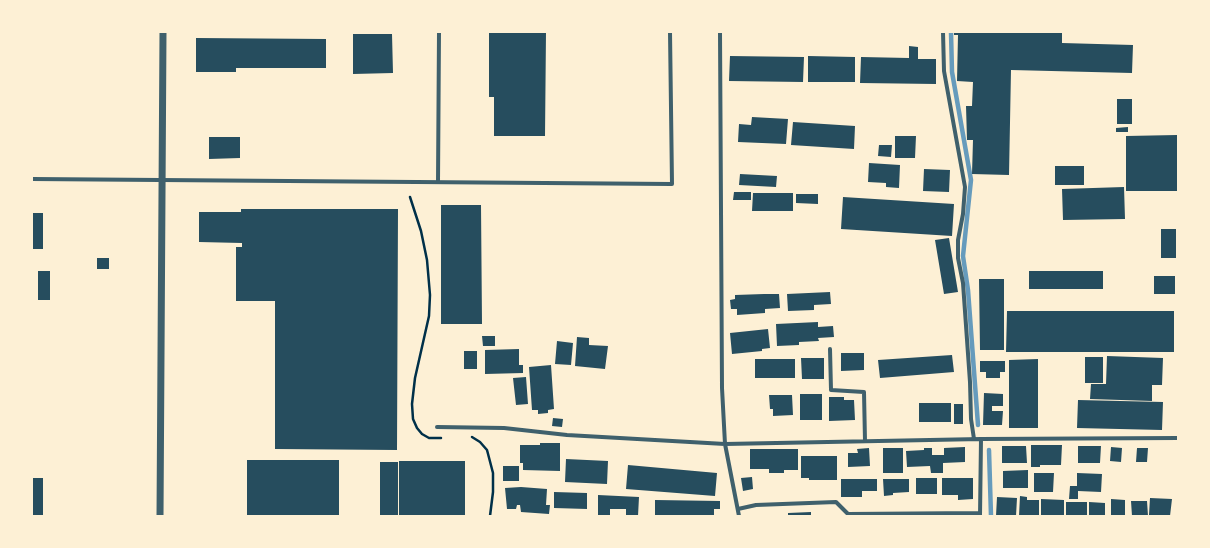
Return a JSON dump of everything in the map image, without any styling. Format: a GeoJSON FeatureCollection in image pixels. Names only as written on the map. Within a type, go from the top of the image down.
{"type":"FeatureCollection","features":[{"type":"Feature","properties":{"kind":"street"},"geometry":{"type":"LineString","coordinates":[[160,516],[164,32]]}},
{"type":"Feature","properties":{"kind":"street"},"geometry":{"type":"LineString","coordinates":[[438,182],[439,32]]}},
{"type":"Feature","properties":{"kind":"street"},"geometry":{"type":"LineString","coordinates":[[32,179],[672,184],[670,32]]}},
{"type":"Feature","properties":{"kind":"street"},"geometry":{"type":"LineString","coordinates":[[720,32],[722,388],[725,444],[739,516]]}},
{"type":"Feature","properties":{"kind":"street"},"geometry":{"type":"LineString","coordinates":[[943,32],[944,71],[965,187],[963,214],[958,240],[958,258],[963,283],[970,382],[970,419],[974,439]]}},
{"type":"Feature","properties":{"kind":"street"},"geometry":{"type":"LineString","coordinates":[[830,349],[831,390],[864,392],[865,441]]}},
{"type":"Feature","properties":{"kind":"street"},"geometry":{"type":"LineString","coordinates":[[437,427],[504,428],[567,435],[725,444],[974,439],[1178,438]]}},
{"type":"Feature","properties":{"kind":"street"},"geometry":{"type":"LineString","coordinates":[[738,508],[756,505],[836,502],[848,514],[980,515],[981,439]]}},
{"type":"Feature","properties":{"kind":"path"},"geometry":{"type":"LineString","coordinates":[[410,197],[421,231],[430,296],[429,316],[415,378],[412,404],[413,419],[417,428],[422,434],[429,438],[448,437]]}},
{"type":"Feature","properties":{"kind":"path"},"geometry":{"type":"LineString","coordinates":[[467,436],[480,442],[487,450],[493,473],[493,492],[490,516]]}},
{"type":"Feature","properties":{"kind":"building"},"geometry":{"type":"Polygon","coordinates":[[[489,32],[546,32],[545,136],[494,136],[494,97],[489,97],[489,32]]]}},
{"type":"Feature","properties":{"kind":"building"},"geometry":{"type":"Polygon","coordinates":[[[954,32],[1062,32],[1062,43],[1133,45],[1132,73],[1011,70],[1009,175],[972,174],[973,140],[967,140],[966,106],[972,106],[973,82],[957,81],[958,35],[954,35],[954,32]]]}},
{"type":"Feature","properties":{"kind":"building"},"geometry":{"type":"Polygon","coordinates":[[[353,34],[392,34],[393,73],[353,74],[353,34]]]}},
{"type":"Feature","properties":{"kind":"building"},"geometry":{"type":"Polygon","coordinates":[[[196,38],[326,39],[326,68],[236,68],[236,72],[196,72],[196,38]]]}},
{"type":"Feature","properties":{"kind":"building"},"geometry":{"type":"Polygon","coordinates":[[[909,46],[918,47],[918,59],[936,59],[936,84],[860,83],[861,57],[909,58],[909,46]]]}},
{"type":"Feature","properties":{"kind":"building"},"geometry":{"type":"Polygon","coordinates":[[[730,56],[804,57],[803,82],[729,81],[730,56]]]}},
{"type":"Feature","properties":{"kind":"building"},"geometry":{"type":"Polygon","coordinates":[[[808,56],[855,57],[855,82],[808,82],[808,56]]]}},
{"type":"Feature","properties":{"kind":"building"},"geometry":{"type":"Polygon","coordinates":[[[1117,99],[1132,99],[1132,124],[1117,124],[1117,99]]]}},
{"type":"Feature","properties":{"kind":"building"},"geometry":{"type":"Polygon","coordinates":[[[752,117],[788,119],[786,144],[738,142],[739,124],[751,125],[752,117]]]}},
{"type":"Feature","properties":{"kind":"building"},"geometry":{"type":"Polygon","coordinates":[[[793,122],[855,126],[854,149],[791,145],[793,122]]]}},
{"type":"Feature","properties":{"kind":"building"},"geometry":{"type":"Polygon","coordinates":[[[1128,127],[1128,132],[1116,132],[1116,128],[1128,127]]]}},
{"type":"Feature","properties":{"kind":"building"},"geometry":{"type":"Polygon","coordinates":[[[1177,135],[1178,191],[1126,191],[1126,136],[1177,135]]]}},
{"type":"Feature","properties":{"kind":"building"},"geometry":{"type":"Polygon","coordinates":[[[895,136],[916,136],[915,158],[895,158],[895,136]]]}},
{"type":"Feature","properties":{"kind":"building"},"geometry":{"type":"Polygon","coordinates":[[[209,137],[240,137],[240,158],[209,159],[209,137]]]}},
{"type":"Feature","properties":{"kind":"building"},"geometry":{"type":"Polygon","coordinates":[[[879,145],[892,145],[891,157],[878,156],[879,145]]]}},
{"type":"Feature","properties":{"kind":"building"},"geometry":{"type":"Polygon","coordinates":[[[869,163],[900,165],[899,188],[886,187],[886,183],[868,182],[869,163]]]}},
{"type":"Feature","properties":{"kind":"building"},"geometry":{"type":"Polygon","coordinates":[[[1055,166],[1084,166],[1084,185],[1055,185],[1055,166]]]}},
{"type":"Feature","properties":{"kind":"building"},"geometry":{"type":"Polygon","coordinates":[[[924,169],[950,170],[949,192],[923,191],[924,169]]]}},
{"type":"Feature","properties":{"kind":"building"},"geometry":{"type":"Polygon","coordinates":[[[740,174],[777,176],[776,187],[739,185],[740,174]]]}},
{"type":"Feature","properties":{"kind":"building"},"geometry":{"type":"Polygon","coordinates":[[[1124,187],[1125,219],[1063,220],[1062,189],[1124,187]]]}},
{"type":"Feature","properties":{"kind":"building"},"geometry":{"type":"Polygon","coordinates":[[[734,192],[751,192],[751,200],[733,200],[734,192]]]}},
{"type":"Feature","properties":{"kind":"building"},"geometry":{"type":"Polygon","coordinates":[[[753,193],[793,193],[793,211],[752,211],[753,193]]]}},
{"type":"Feature","properties":{"kind":"building"},"geometry":{"type":"Polygon","coordinates":[[[796,194],[818,194],[818,204],[796,203],[796,194]]]}},
{"type":"Feature","properties":{"kind":"building"},"geometry":{"type":"Polygon","coordinates":[[[843,197],[954,204],[952,236],[841,229],[843,197]]]}},
{"type":"Feature","properties":{"kind":"building"},"geometry":{"type":"Polygon","coordinates":[[[441,205],[481,205],[482,324],[441,324],[441,205]]]}},
{"type":"Feature","properties":{"kind":"building"},"geometry":{"type":"Polygon","coordinates":[[[241,209],[398,209],[397,450],[275,449],[275,301],[236,301],[236,247],[242,247],[242,243],[199,242],[199,212],[241,212],[241,209]]]}},
{"type":"Feature","properties":{"kind":"building"},"geometry":{"type":"Polygon","coordinates":[[[32,213],[43,213],[43,249],[32,249],[32,213]]]}},
{"type":"Feature","properties":{"kind":"building"},"geometry":{"type":"Polygon","coordinates":[[[1161,229],[1176,229],[1176,258],[1161,258],[1161,229]]]}},
{"type":"Feature","properties":{"kind":"building"},"geometry":{"type":"Polygon","coordinates":[[[949,238],[958,292],[944,294],[935,240],[949,238]]]}},
{"type":"Feature","properties":{"kind":"building"},"geometry":{"type":"Polygon","coordinates":[[[97,258],[109,258],[109,269],[97,269],[97,258]]]}},
{"type":"Feature","properties":{"kind":"building"},"geometry":{"type":"Polygon","coordinates":[[[38,271],[50,271],[50,300],[38,300],[38,271]]]}},
{"type":"Feature","properties":{"kind":"building"},"geometry":{"type":"Polygon","coordinates":[[[1029,271],[1103,271],[1103,289],[1029,289],[1029,271]]]}},
{"type":"Feature","properties":{"kind":"building"},"geometry":{"type":"Polygon","coordinates":[[[1154,276],[1175,276],[1175,294],[1154,294],[1154,276]]]}},
{"type":"Feature","properties":{"kind":"building"},"geometry":{"type":"Polygon","coordinates":[[[979,279],[1004,279],[1004,350],[980,350],[979,279]]]}},
{"type":"Feature","properties":{"kind":"building"},"geometry":{"type":"Polygon","coordinates":[[[830,292],[831,304],[814,305],[814,310],[788,311],[787,294],[830,292]]]}},
{"type":"Feature","properties":{"kind":"building"},"geometry":{"type":"Polygon","coordinates":[[[779,294],[780,308],[765,309],[765,313],[737,315],[737,309],[731,309],[730,300],[735,299],[735,295],[779,294]]]}},
{"type":"Feature","properties":{"kind":"building"},"geometry":{"type":"Polygon","coordinates":[[[1007,311],[1174,311],[1174,352],[1006,352],[1007,311]]]}},
{"type":"Feature","properties":{"kind":"building"},"geometry":{"type":"Polygon","coordinates":[[[818,322],[818,327],[833,326],[834,337],[818,338],[819,341],[799,342],[799,345],[777,346],[776,324],[818,322]]]}},
{"type":"Feature","properties":{"kind":"building"},"geometry":{"type":"Polygon","coordinates":[[[768,329],[770,348],[762,349],[762,351],[732,354],[730,333],[768,329]]]}},
{"type":"Feature","properties":{"kind":"building"},"geometry":{"type":"Polygon","coordinates":[[[482,336],[495,336],[495,346],[483,346],[482,336]]]}},
{"type":"Feature","properties":{"kind":"building"},"geometry":{"type":"Polygon","coordinates":[[[577,337],[589,338],[589,345],[608,346],[605,369],[575,366],[577,337]]]}},
{"type":"Feature","properties":{"kind":"building"},"geometry":{"type":"Polygon","coordinates":[[[557,341],[573,343],[571,365],[555,364],[557,341]]]}},
{"type":"Feature","properties":{"kind":"building"},"geometry":{"type":"Polygon","coordinates":[[[519,349],[519,365],[523,365],[523,373],[485,374],[485,350],[519,349]]]}},
{"type":"Feature","properties":{"kind":"building"},"geometry":{"type":"Polygon","coordinates":[[[464,351],[477,351],[477,369],[464,369],[464,351]]]}},
{"type":"Feature","properties":{"kind":"building"},"geometry":{"type":"Polygon","coordinates":[[[841,353],[864,353],[864,370],[841,371],[841,353]]]}},
{"type":"Feature","properties":{"kind":"building"},"geometry":{"type":"Polygon","coordinates":[[[952,355],[954,372],[880,378],[878,360],[952,355]]]}},
{"type":"Feature","properties":{"kind":"building"},"geometry":{"type":"Polygon","coordinates":[[[1107,356],[1163,358],[1162,385],[1152,385],[1152,401],[1090,399],[1091,384],[1106,384],[1107,356]]]}},
{"type":"Feature","properties":{"kind":"building"},"geometry":{"type":"Polygon","coordinates":[[[1085,357],[1103,357],[1103,383],[1085,383],[1085,357]]]}},
{"type":"Feature","properties":{"kind":"building"},"geometry":{"type":"Polygon","coordinates":[[[801,358],[824,358],[824,379],[802,379],[801,358]]]}},
{"type":"Feature","properties":{"kind":"building"},"geometry":{"type":"Polygon","coordinates":[[[755,359],[795,359],[795,378],[755,378],[755,359]]]}},
{"type":"Feature","properties":{"kind":"building"},"geometry":{"type":"Polygon","coordinates":[[[1038,359],[1038,428],[1009,428],[1009,360],[1038,359]]]}},
{"type":"Feature","properties":{"kind":"building"},"geometry":{"type":"Polygon","coordinates":[[[980,361],[1005,361],[1005,372],[1000,372],[1000,378],[986,378],[986,372],[980,372],[980,361]]]}},
{"type":"Feature","properties":{"kind":"building"},"geometry":{"type":"Polygon","coordinates":[[[551,365],[554,409],[548,410],[548,413],[538,414],[538,410],[532,410],[529,367],[551,365]]]}},
{"type":"Feature","properties":{"kind":"building"},"geometry":{"type":"Polygon","coordinates":[[[526,377],[528,404],[516,405],[513,378],[526,377]]]}},
{"type":"Feature","properties":{"kind":"building"},"geometry":{"type":"Polygon","coordinates":[[[984,393],[1003,394],[1003,406],[992,406],[992,411],[1003,411],[1002,425],[983,425],[984,393]]]}},
{"type":"Feature","properties":{"kind":"building"},"geometry":{"type":"Polygon","coordinates":[[[800,394],[822,394],[822,420],[800,420],[800,394]]]}},
{"type":"Feature","properties":{"kind":"building"},"geometry":{"type":"Polygon","coordinates":[[[769,395],[792,395],[793,415],[773,416],[773,409],[770,409],[769,395]]]}},
{"type":"Feature","properties":{"kind":"building"},"geometry":{"type":"Polygon","coordinates":[[[829,397],[844,397],[844,400],[854,400],[855,420],[829,421],[829,397]]]}},
{"type":"Feature","properties":{"kind":"building"},"geometry":{"type":"Polygon","coordinates":[[[1078,400],[1163,402],[1162,430],[1077,428],[1078,400]]]}},
{"type":"Feature","properties":{"kind":"building"},"geometry":{"type":"Polygon","coordinates":[[[919,403],[951,403],[951,422],[919,422],[919,403]]]}},
{"type":"Feature","properties":{"kind":"building"},"geometry":{"type":"Polygon","coordinates":[[[954,404],[963,404],[963,424],[954,424],[954,404]]]}},
{"type":"Feature","properties":{"kind":"building"},"geometry":{"type":"Polygon","coordinates":[[[553,418],[563,419],[562,427],[552,426],[553,418]]]}},
{"type":"Feature","properties":{"kind":"building"},"geometry":{"type":"Polygon","coordinates":[[[540,443],[560,443],[560,471],[523,470],[523,463],[520,463],[520,445],[540,445],[540,443]]]}},
{"type":"Feature","properties":{"kind":"building"},"geometry":{"type":"Polygon","coordinates":[[[1031,445],[1062,445],[1061,465],[1040,465],[1040,467],[1031,467],[1031,445]]]}},
{"type":"Feature","properties":{"kind":"building"},"geometry":{"type":"Polygon","coordinates":[[[1002,446],[1026,446],[1027,463],[1002,463],[1002,446]]]}},
{"type":"Feature","properties":{"kind":"building"},"geometry":{"type":"Polygon","coordinates":[[[1078,446],[1101,446],[1100,463],[1078,463],[1078,446]]]}},
{"type":"Feature","properties":{"kind":"building"},"geometry":{"type":"Polygon","coordinates":[[[965,447],[965,462],[943,463],[943,473],[931,473],[930,466],[907,467],[906,451],[932,448],[932,455],[944,455],[944,448],[965,447]]]}},
{"type":"Feature","properties":{"kind":"building"},"geometry":{"type":"Polygon","coordinates":[[[1111,447],[1122,448],[1121,462],[1110,461],[1111,447]]]}},
{"type":"Feature","properties":{"kind":"building"},"geometry":{"type":"Polygon","coordinates":[[[869,448],[870,466],[848,467],[848,453],[858,453],[857,449],[869,448]]]}},
{"type":"Feature","properties":{"kind":"building"},"geometry":{"type":"Polygon","coordinates":[[[883,448],[903,448],[903,473],[883,473],[883,448]]]}},
{"type":"Feature","properties":{"kind":"building"},"geometry":{"type":"Polygon","coordinates":[[[1137,448],[1148,448],[1147,462],[1136,462],[1137,448]]]}},
{"type":"Feature","properties":{"kind":"building"},"geometry":{"type":"Polygon","coordinates":[[[750,449],[798,449],[798,470],[784,470],[784,473],[769,473],[769,469],[750,469],[750,449]]]}},
{"type":"Feature","properties":{"kind":"building"},"geometry":{"type":"Polygon","coordinates":[[[801,456],[837,456],[837,480],[809,480],[809,478],[801,478],[801,456]]]}},
{"type":"Feature","properties":{"kind":"building"},"geometry":{"type":"Polygon","coordinates":[[[566,459],[608,461],[607,484],[565,482],[566,459]]]}},
{"type":"Feature","properties":{"kind":"building"},"geometry":{"type":"Polygon","coordinates":[[[247,460],[339,460],[339,516],[247,516],[247,460]]]}},
{"type":"Feature","properties":{"kind":"building"},"geometry":{"type":"Polygon","coordinates":[[[399,461],[465,461],[465,516],[399,516],[399,461]]]}},
{"type":"Feature","properties":{"kind":"building"},"geometry":{"type":"Polygon","coordinates":[[[380,462],[398,462],[398,516],[380,516],[380,462]]]}},
{"type":"Feature","properties":{"kind":"building"},"geometry":{"type":"Polygon","coordinates":[[[628,465],[717,473],[715,496],[626,489],[628,465]]]}},
{"type":"Feature","properties":{"kind":"building"},"geometry":{"type":"Polygon","coordinates":[[[503,466],[519,466],[519,481],[503,481],[503,466]]]}},
{"type":"Feature","properties":{"kind":"building"},"geometry":{"type":"Polygon","coordinates":[[[1028,470],[1028,488],[1003,488],[1003,471],[1028,470]]]}},
{"type":"Feature","properties":{"kind":"building"},"geometry":{"type":"Polygon","coordinates":[[[1034,473],[1054,473],[1053,492],[1034,492],[1034,473]]]}},
{"type":"Feature","properties":{"kind":"building"},"geometry":{"type":"Polygon","coordinates":[[[1077,473],[1102,474],[1101,492],[1078,491],[1078,499],[1069,499],[1070,486],[1077,486],[1077,473]]]}},
{"type":"Feature","properties":{"kind":"building"},"geometry":{"type":"Polygon","coordinates":[[[752,477],[753,489],[743,491],[741,478],[752,477]]]}},
{"type":"Feature","properties":{"kind":"building"},"geometry":{"type":"Polygon","coordinates":[[[32,478],[43,478],[43,516],[32,516],[32,478]]]}},
{"type":"Feature","properties":{"kind":"building"},"geometry":{"type":"Polygon","coordinates":[[[916,478],[937,478],[937,494],[916,494],[916,478]]]}},
{"type":"Feature","properties":{"kind":"building"},"geometry":{"type":"Polygon","coordinates":[[[942,478],[973,478],[973,499],[958,500],[958,495],[942,495],[942,478]]]}},
{"type":"Feature","properties":{"kind":"building"},"geometry":{"type":"Polygon","coordinates":[[[841,479],[877,479],[877,491],[862,491],[862,497],[841,497],[841,479]]]}},
{"type":"Feature","properties":{"kind":"building"},"geometry":{"type":"Polygon","coordinates":[[[883,479],[909,479],[909,492],[893,493],[893,495],[884,496],[883,479]]]}},
{"type":"Feature","properties":{"kind":"building"},"geometry":{"type":"Polygon","coordinates":[[[521,487],[547,489],[546,505],[550,505],[549,514],[521,512],[520,505],[517,505],[516,509],[507,509],[505,488],[521,487]]]}},
{"type":"Feature","properties":{"kind":"building"},"geometry":{"type":"Polygon","coordinates":[[[554,492],[587,493],[587,509],[554,508],[554,492]]]}},
{"type":"Feature","properties":{"kind":"building"},"geometry":{"type":"Polygon","coordinates":[[[598,495],[639,497],[638,516],[626,516],[626,509],[610,509],[610,516],[598,516],[598,495]]]}},
{"type":"Feature","properties":{"kind":"building"},"geometry":{"type":"Polygon","coordinates":[[[1020,496],[1027,497],[1027,500],[1039,500],[1039,516],[1019,516],[1020,496]]]}},
{"type":"Feature","properties":{"kind":"building"},"geometry":{"type":"Polygon","coordinates":[[[997,497],[1017,498],[1016,516],[996,516],[997,497]]]}},
{"type":"Feature","properties":{"kind":"building"},"geometry":{"type":"Polygon","coordinates":[[[1150,498],[1172,499],[1170,516],[1149,515],[1150,498]]]}},
{"type":"Feature","properties":{"kind":"building"},"geometry":{"type":"Polygon","coordinates":[[[1041,499],[1064,500],[1064,516],[1041,516],[1041,499]]]}},
{"type":"Feature","properties":{"kind":"building"},"geometry":{"type":"Polygon","coordinates":[[[1111,499],[1125,500],[1125,516],[1111,516],[1111,499]]]}},
{"type":"Feature","properties":{"kind":"building"},"geometry":{"type":"Polygon","coordinates":[[[655,500],[720,501],[720,509],[714,509],[714,516],[655,516],[655,500]]]}},
{"type":"Feature","properties":{"kind":"building"},"geometry":{"type":"Polygon","coordinates":[[[1131,501],[1147,501],[1148,516],[1132,516],[1131,501]]]}},
{"type":"Feature","properties":{"kind":"building"},"geometry":{"type":"Polygon","coordinates":[[[1066,502],[1087,502],[1087,516],[1066,516],[1066,502]]]}},
{"type":"Feature","properties":{"kind":"building"},"geometry":{"type":"Polygon","coordinates":[[[1089,502],[1105,503],[1105,516],[1089,516],[1089,502]]]}},
{"type":"Feature","properties":{"kind":"building"},"geometry":{"type":"Polygon","coordinates":[[[811,512],[811,516],[788,516],[788,513],[811,512]]]}},
{"type":"Feature","properties":{"kind":"waterway"},"geometry":{"type":"LineString","coordinates":[[951,32],[952,72],[971,180],[963,256],[968,290],[978,425]]}},
{"type":"Feature","properties":{"kind":"waterway"},"geometry":{"type":"LineString","coordinates":[[989,450],[991,516]]}}]}
